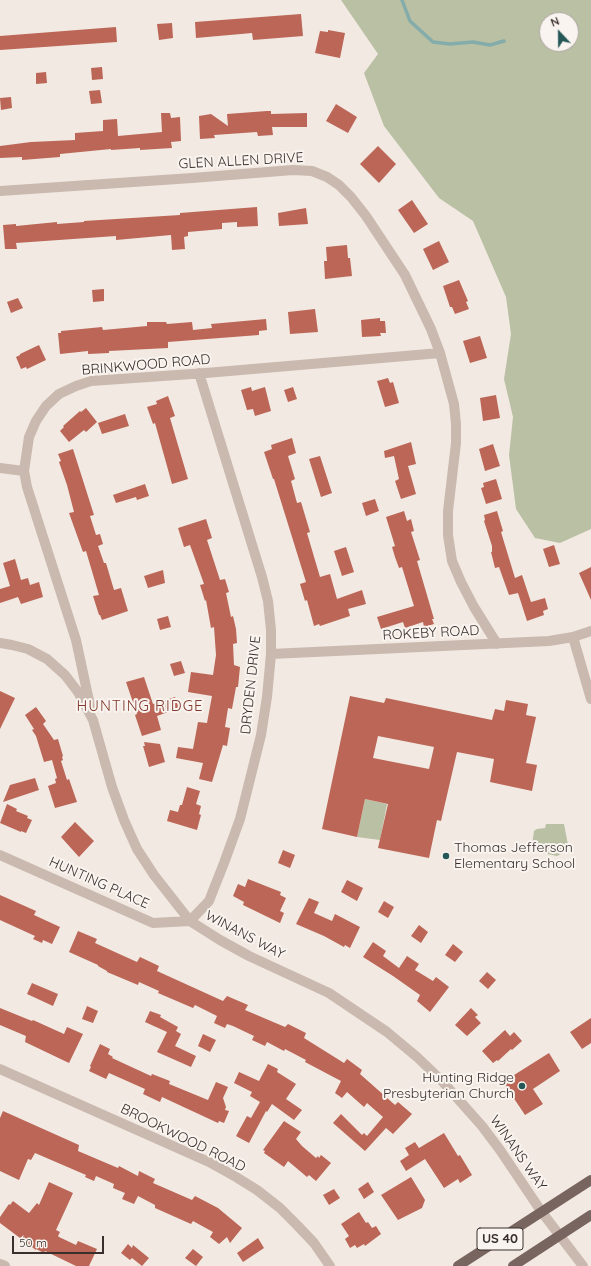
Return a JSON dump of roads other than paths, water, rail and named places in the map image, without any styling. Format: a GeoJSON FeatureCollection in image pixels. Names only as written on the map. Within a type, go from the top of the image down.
{"type":"FeatureCollection","features":[{"type":"Feature","properties":{"kind":"main road","name":"US 40"},"geometry":{"type":"LineString","coordinates":[[458,1266],[591,1180]]}},
{"type":"Feature","properties":{"kind":"main road","name":"US 40"},"geometry":{"type":"LineString","coordinates":[[513,1266],[591,1216]]}},
{"type":"Feature","properties":{"kind":"street","name":"GLEN ALLEN DRIVE"},"geometry":{"type":"LineString","coordinates":[[0,191],[293,170],[312,171],[327,177],[339,185],[366,216],[406,275],[432,329],[454,404],[456,424],[456,443],[448,511],[448,535],[452,561],[474,607],[497,644]]}},
{"type":"Feature","properties":{"kind":"street","name":"BRINKWOOD ROAD"},"geometry":{"type":"LineString","coordinates":[[93,720],[76,640],[27,488],[24,471],[29,437],[36,420],[46,406],[59,394],[91,381],[199,374],[440,353]]}},
{"type":"Feature","properties":{"kind":"street","name":"DRYDEN DRIVE"},"geometry":{"type":"LineString","coordinates":[[190,921],[209,900],[240,819],[261,735],[267,697],[271,654],[268,601],[262,577],[199,374]]}},
{"type":"Feature","properties":{"kind":"street"},"geometry":{"type":"LineString","coordinates":[[0,468],[24,471]]}},
{"type":"Feature","properties":{"kind":"street","name":"ROKEBY ROAD"},"geometry":{"type":"LineString","coordinates":[[271,654],[549,642],[573,637],[591,630]]}},
{"type":"Feature","properties":{"kind":"street"},"geometry":{"type":"LineString","coordinates":[[573,637],[591,700]]}},
{"type":"Feature","properties":{"kind":"street","name":"WINANS WAY"},"geometry":{"type":"LineString","coordinates":[[0,643],[28,649],[47,660],[65,675],[78,692],[93,720],[112,787],[124,820],[137,849],[170,897],[190,921],[249,956],[329,993],[387,1032],[417,1057],[432,1071],[482,1126],[559,1236],[583,1266]]}},
{"type":"Feature","properties":{"kind":"street","name":"HUNTING PLACE"},"geometry":{"type":"LineString","coordinates":[[0,855],[153,922],[190,921]]}},
{"type":"Feature","properties":{"kind":"street","name":"BROOKWOOD ROAD"},"geometry":{"type":"LineString","coordinates":[[0,1069],[209,1162],[236,1177],[257,1190],[291,1219],[314,1244],[330,1266]]}},
{"type":"Feature","properties":{"kind":"street"},"geometry":{"type":"LineString","coordinates":[[0,1264],[5,1266]]}},
{"type":"Feature","properties":{"kind":"waterway"},"geometry":{"type":"LineString","coordinates":[[402,0],[410,21],[433,42],[450,44],[473,42],[490,45],[504,41]]}},
{"type":"Feature","properties":{"kind":"place","name":"Thomas Jefferson Elementary School"},"geometry":{"type":"Point","coordinates":[446,856]}},
{"type":"Feature","properties":{"kind":"place","name":"Hunting Ridge Presbyterian Church"},"geometry":{"type":"Point","coordinates":[522,1086]}},
{"type":"Feature","properties":{"kind":"district","name":"HUNTING RIDGE"},"geometry":{"type":"Point","coordinates":[140,706]}}]}
